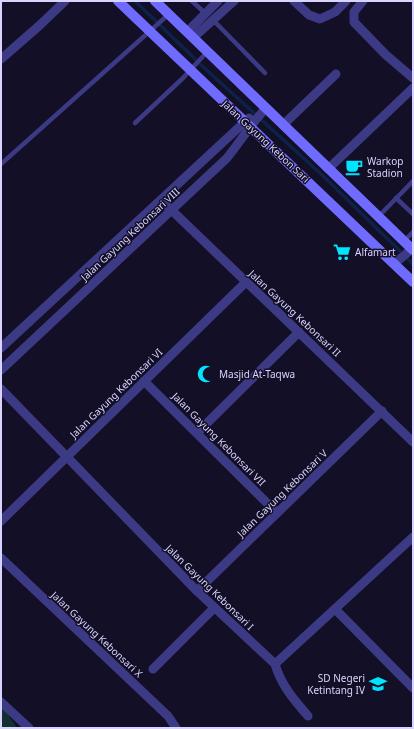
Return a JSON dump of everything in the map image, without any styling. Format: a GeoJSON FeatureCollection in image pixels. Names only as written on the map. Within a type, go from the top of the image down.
{"type":"FeatureCollection","features":[{"type":"Feature","properties":{"kind":"main road","name":"Jalan Gayung Kebon Sari"},"geometry":{"type":"LineString","coordinates":[[118,1],[152,30],[249,122],[413,282]]}},
{"type":"Feature","properties":{"kind":"main road"},"geometry":{"type":"LineString","coordinates":[[155,1],[167,16],[192,33],[205,54],[262,108],[283,125],[413,249]]}},
{"type":"Feature","properties":{"kind":"street"},"geometry":{"type":"LineString","coordinates":[[1,59],[65,1]]}},
{"type":"Feature","properties":{"kind":"street"},"geometry":{"type":"LineString","coordinates":[[192,33],[218,1]]}},
{"type":"Feature","properties":{"kind":"street"},"geometry":{"type":"LineString","coordinates":[[203,19],[213,20],[234,1]]}},
{"type":"Feature","properties":{"kind":"street"},"geometry":{"type":"LineString","coordinates":[[294,1],[309,15],[320,19],[335,12],[346,1]]}},
{"type":"Feature","properties":{"kind":"street"},"geometry":{"type":"LineString","coordinates":[[363,1],[354,12],[354,22],[386,55],[413,78]]}},
{"type":"Feature","properties":{"kind":"street"},"geometry":{"type":"LineString","coordinates":[[283,125],[336,74]]}},
{"type":"Feature","properties":{"kind":"street"},"geometry":{"type":"LineString","coordinates":[[328,169],[413,88]]}},
{"type":"Feature","properties":{"kind":"street","name":"Jalan Gayung Kebonsari VIII"},"geometry":{"type":"LineString","coordinates":[[1,348],[161,200],[249,122],[262,108]]}},
{"type":"Feature","properties":{"kind":"street","name":"Jalan Gayung Kebonsari VIII"},"geometry":{"type":"LineString","coordinates":[[1,370],[226,158],[239,144],[249,122]]}},
{"type":"Feature","properties":{"kind":"street","name":"Jalan Gayung Kebonsari II"},"geometry":{"type":"LineString","coordinates":[[161,200],[170,211],[413,442]]}},
{"type":"Feature","properties":{"kind":"street"},"geometry":{"type":"LineString","coordinates":[[394,264],[413,249]]}},
{"type":"Feature","properties":{"kind":"street","name":"Jalan Gayung Kebonsari VI"},"geometry":{"type":"LineString","coordinates":[[1,521],[246,282]]}},
{"type":"Feature","properties":{"kind":"street"},"geometry":{"type":"LineString","coordinates":[[197,434],[299,332]]}},
{"type":"Feature","properties":{"kind":"street","name":"Jalan Gayung Kebonsari VII"},"geometry":{"type":"LineString","coordinates":[[144,381],[277,513]]}},
{"type":"Feature","properties":{"kind":"street","name":"Jalan Gayung Kebonsari I"},"geometry":{"type":"LineString","coordinates":[[1,389],[197,591],[275,664]]}},
{"type":"Feature","properties":{"kind":"street","name":"Jalan Gayung Kebonsari V"},"geometry":{"type":"LineString","coordinates":[[197,591],[382,411]]}},
{"type":"Feature","properties":{"kind":"street"},"geometry":{"type":"LineString","coordinates":[[308,716],[290,695],[279,677],[275,664],[413,537]]}},
{"type":"Feature","properties":{"kind":"street","name":"Jalan Gayung Kebonsari X"},"geometry":{"type":"LineString","coordinates":[[1,558],[168,716],[176,728]]}},
{"type":"Feature","properties":{"kind":"street"},"geometry":{"type":"LineString","coordinates":[[153,670],[214,608]]}},
{"type":"Feature","properties":{"kind":"street"},"geometry":{"type":"LineString","coordinates":[[334,609],[413,688]]}},
{"type":"Feature","properties":{"kind":"street"},"geometry":{"type":"LineString","coordinates":[[1,702],[29,728]]}},
{"type":"Feature","properties":{"kind":"lane"},"geometry":{"type":"LineString","coordinates":[[192,1],[203,19]]}},
{"type":"Feature","properties":{"kind":"lane"},"geometry":{"type":"LineString","coordinates":[[1,164],[167,16]]}},
{"type":"Feature","properties":{"kind":"lane"},"geometry":{"type":"LineString","coordinates":[[213,20],[265,73]]}},
{"type":"Feature","properties":{"kind":"lane"},"geometry":{"type":"LineString","coordinates":[[135,123],[205,54]]}},
{"type":"Feature","properties":{"kind":"lane"},"geometry":{"type":"LineString","coordinates":[[378,217],[413,181]]}},
{"type":"Feature","properties":{"kind":"lane"},"geometry":{"type":"LineString","coordinates":[[396,198],[413,214]]}},
{"type":"Feature","properties":{"kind":"lane"},"geometry":{"type":"LineString","coordinates":[[404,241],[413,232]]}},
{"type":"Feature","properties":{"kind":"green space"},"geometry":{"type":"Polygon","coordinates":[[[3,707],[17,728],[1,728],[1,708],[3,707]]]}},
{"type":"Feature","properties":{"kind":"waterway"},"geometry":{"type":"LineString","coordinates":[[135,1],[195,59]]}},
{"type":"Feature","properties":{"kind":"waterway"},"geometry":{"type":"LineString","coordinates":[[200,64],[321,174],[400,251]]}},
{"type":"Feature","properties":{"kind":"waterway"},"geometry":{"type":"LineString","coordinates":[[408,259],[413,264]]}},
{"type":"Feature","properties":{"kind":"place","name":"Warkop Stadion"},"geometry":{"type":"Point","coordinates":[354,167]}},
{"type":"Feature","properties":{"kind":"place","name":"Alfamart"},"geometry":{"type":"Point","coordinates":[342,252]}},
{"type":"Feature","properties":{"kind":"place","name":"Masjid At-Taqwa"},"geometry":{"type":"Point","coordinates":[206,374]}},
{"type":"Feature","properties":{"kind":"place","name":"SD Negeri Ketintang IV"},"geometry":{"type":"Point","coordinates":[378,684]}}]}
